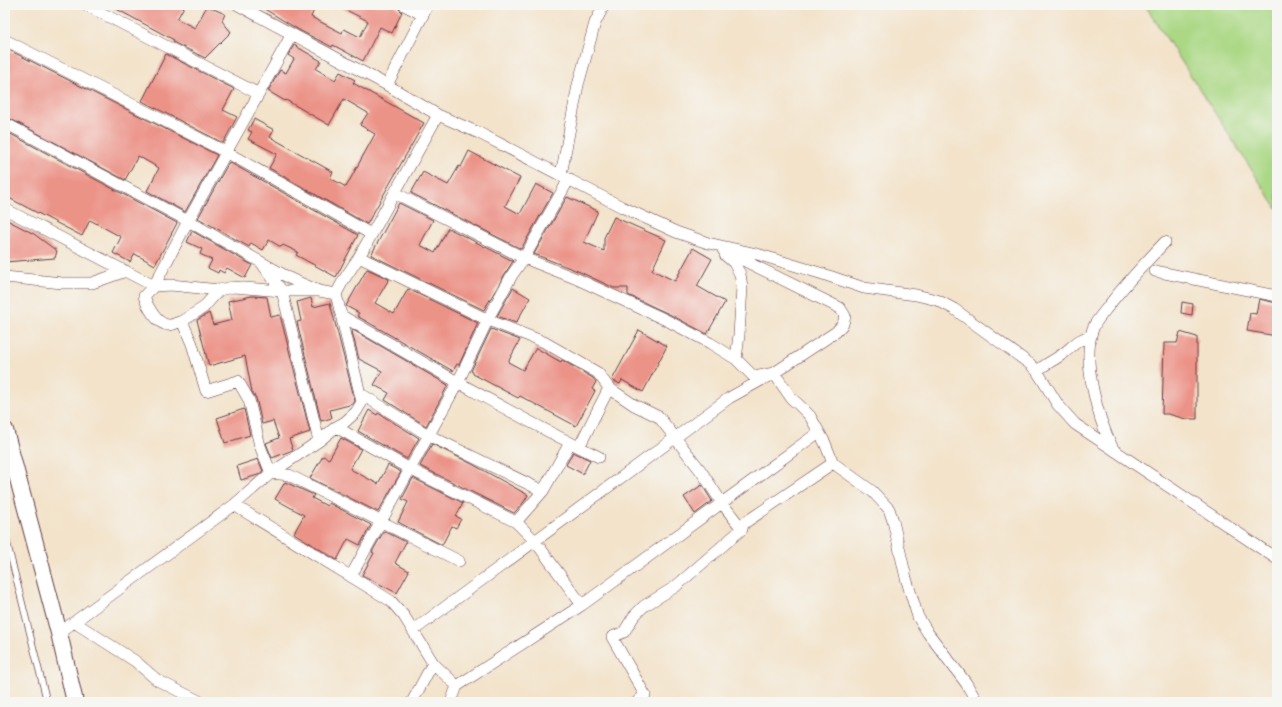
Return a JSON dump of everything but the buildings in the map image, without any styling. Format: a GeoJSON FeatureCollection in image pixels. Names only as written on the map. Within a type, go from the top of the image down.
{"type":"FeatureCollection","features":[{"type":"Feature","properties":{"kind":"street"},"geometry":{"type":"LineString","coordinates":[[86,5],[259,94]]}},
{"type":"Feature","properties":{"kind":"street"},"geometry":{"type":"LineString","coordinates":[[238,5],[387,85],[438,115],[479,133],[622,207],[676,232],[708,243],[757,254],[864,288],[937,300],[954,309],[980,326],[1030,364],[1037,371],[1058,405],[1075,424],[1277,559]]}},
{"type":"Feature","properties":{"kind":"street"},"geometry":{"type":"LineString","coordinates":[[404,5],[423,15]]}},
{"type":"Feature","properties":{"kind":"street"},"geometry":{"type":"LineString","coordinates":[[387,85],[428,5]]}},
{"type":"Feature","properties":{"kind":"street"},"geometry":{"type":"LineString","coordinates":[[351,576],[458,382],[488,320],[512,275],[524,258],[564,177],[578,85],[595,23],[604,5]]}},
{"type":"Feature","properties":{"kind":"street"},"geometry":{"type":"LineString","coordinates":[[219,290],[203,308],[182,321],[168,325],[159,321],[146,304],[144,296],[154,286],[188,221],[292,34]]}},
{"type":"Feature","properties":{"kind":"street"},"geometry":{"type":"LineString","coordinates":[[5,40],[226,152],[371,234]]}},
{"type":"Feature","properties":{"kind":"street"},"geometry":{"type":"LineString","coordinates":[[59,633],[234,505],[271,473],[319,441],[356,412],[362,402],[361,394],[351,360],[336,294],[359,257],[438,115]]}},
{"type":"Feature","properties":{"kind":"street"},"geometry":{"type":"LineString","coordinates":[[5,123],[188,221],[291,279],[319,291]]}},
{"type":"Feature","properties":{"kind":"street"},"geometry":{"type":"LineString","coordinates":[[395,193],[524,258],[577,279],[666,320],[710,343],[736,359],[754,378],[774,373]]}},
{"type":"Feature","properties":{"kind":"street"},"geometry":{"type":"LineString","coordinates":[[5,209],[154,286],[171,285],[219,290],[233,287],[282,291],[319,291],[336,294]]}},
{"type":"Feature","properties":{"kind":"street"},"geometry":{"type":"LineString","coordinates":[[1114,451],[1105,433],[1096,407],[1089,364],[1091,336],[1094,325],[1134,275],[1165,242]]}},
{"type":"Feature","properties":{"kind":"street"},"geometry":{"type":"LineString","coordinates":[[708,243],[729,258],[734,263],[740,274],[742,287],[736,359]]}},
{"type":"Feature","properties":{"kind":"street"},"geometry":{"type":"LineString","coordinates":[[414,630],[729,398],[774,373],[836,332],[843,324],[845,316],[840,308],[708,243]]}},
{"type":"Feature","properties":{"kind":"street"},"geometry":{"type":"LineString","coordinates":[[359,257],[488,320],[544,342],[598,373],[609,388],[634,405],[659,417],[701,471],[722,503],[742,529]]}},
{"type":"Feature","properties":{"kind":"street"},"geometry":{"type":"LineString","coordinates":[[260,261],[282,291],[319,441]]}},
{"type":"Feature","properties":{"kind":"street"},"geometry":{"type":"LineString","coordinates":[[5,277],[62,283],[92,284],[126,271]]}},
{"type":"Feature","properties":{"kind":"street"},"geometry":{"type":"LineString","coordinates":[[1155,271],[1277,296]]}},
{"type":"Feature","properties":{"kind":"street"},"geometry":{"type":"LineString","coordinates":[[342,316],[458,382],[599,457]]}},
{"type":"Feature","properties":{"kind":"street"},"geometry":{"type":"LineString","coordinates":[[182,321],[192,344],[206,391],[238,381],[249,400],[260,446],[271,473]]}},
{"type":"Feature","properties":{"kind":"street"},"geometry":{"type":"LineString","coordinates":[[1037,371],[1045,364],[1063,354],[1079,340],[1091,336]]}},
{"type":"Feature","properties":{"kind":"street"},"geometry":{"type":"LineString","coordinates":[[774,373],[792,399],[810,416],[833,463],[872,491],[889,509],[906,578],[918,617],[928,633],[966,683],[977,702]]}},
{"type":"Feature","properties":{"kind":"street"},"geometry":{"type":"LineString","coordinates":[[516,522],[543,491],[574,445],[609,388]]}},
{"type":"Feature","properties":{"kind":"street"},"geometry":{"type":"LineString","coordinates":[[361,394],[428,435],[543,491]]}},
{"type":"Feature","properties":{"kind":"street"},"geometry":{"type":"LineString","coordinates":[[336,427],[410,469],[516,522],[535,541],[582,605]]}},
{"type":"Feature","properties":{"kind":"street"},"geometry":{"type":"LineString","coordinates":[[5,430],[59,633],[75,702]]}},
{"type":"Feature","properties":{"kind":"street"},"geometry":{"type":"LineString","coordinates":[[451,702],[457,686],[582,605],[819,432]]}},
{"type":"Feature","properties":{"kind":"street"},"geometry":{"type":"LineString","coordinates":[[637,702],[645,695],[612,637],[624,632],[634,616],[644,606],[675,587],[742,529],[743,524],[833,463]]}},
{"type":"Feature","properties":{"kind":"street"},"geometry":{"type":"LineString","coordinates":[[271,473],[289,475],[459,561]]}},
{"type":"Feature","properties":{"kind":"street"},"geometry":{"type":"LineString","coordinates":[[234,505],[391,600],[414,630],[433,663],[457,686]]}},
{"type":"Feature","properties":{"kind":"street"},"geometry":{"type":"LineString","coordinates":[[74,622],[135,661],[157,680],[201,702]]}},
{"type":"Feature","properties":{"kind":"street"},"geometry":{"type":"LineString","coordinates":[[412,702],[433,663]]}},
{"type":"Feature","properties":{"kind":"lane"},"geometry":{"type":"LineString","coordinates":[[5,534],[47,702]]}},
{"type":"Feature","properties":{"kind":"green space"},"geometry":{"type":"Polygon","coordinates":[[[1145,5],[1277,5],[1277,209],[1145,5]]]}}]}
